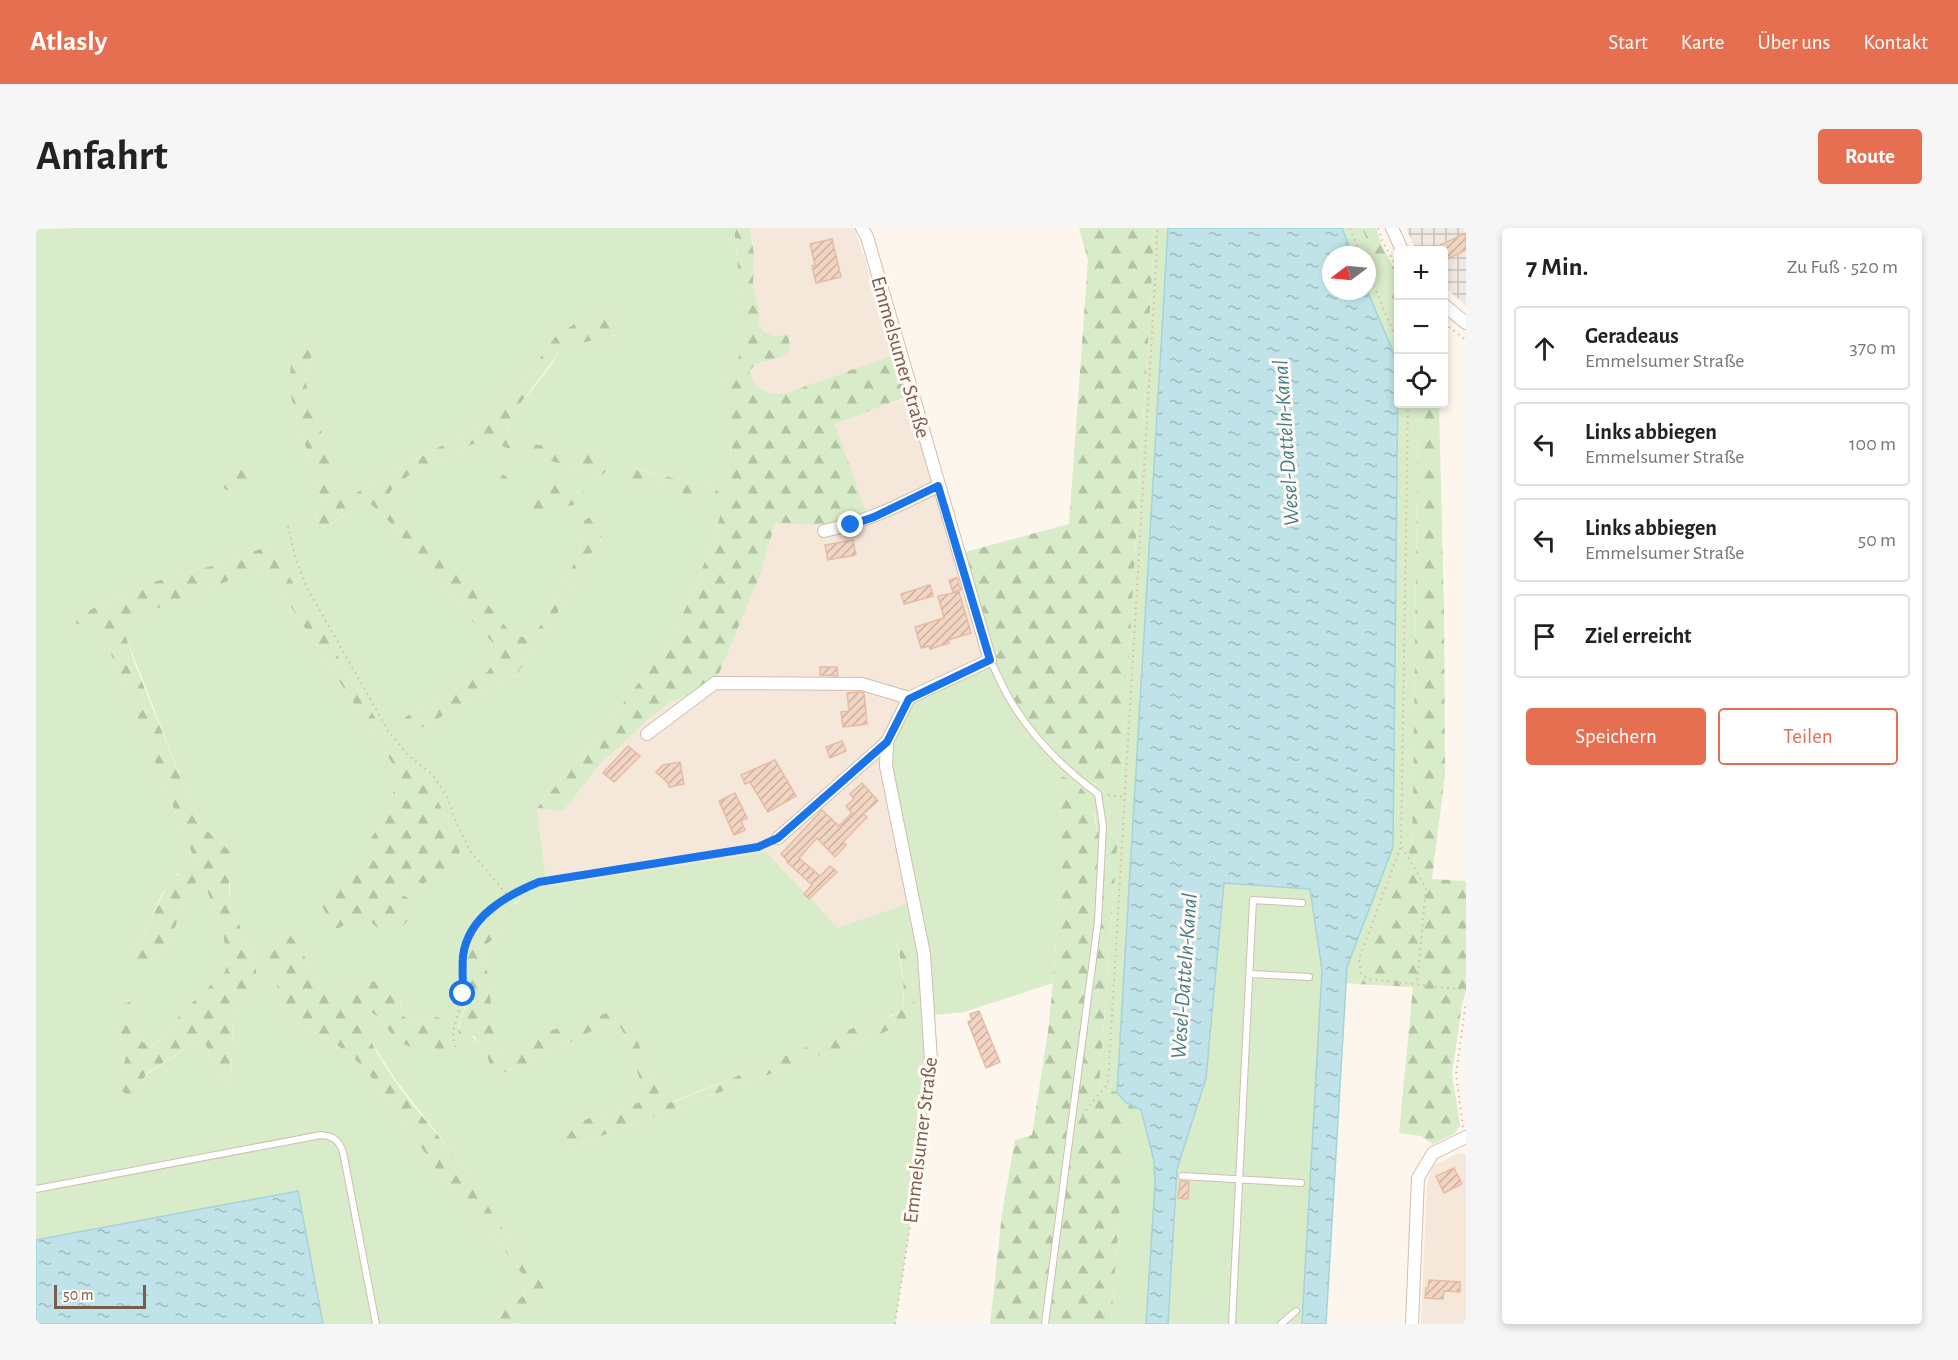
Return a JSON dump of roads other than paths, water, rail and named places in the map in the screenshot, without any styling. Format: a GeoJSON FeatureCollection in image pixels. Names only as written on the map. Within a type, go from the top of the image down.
{"type":"FeatureCollection","features":[{"type":"Feature","properties":{"kind":"street","name":"Emmelsumer Straße"},"geometry":{"type":"LineString","coordinates":[[862,228],[867,237],[990,660]]}},
{"type":"Feature","properties":{"kind":"street"},"geometry":{"type":"LineString","coordinates":[[1392,228],[1400,246]]}},
{"type":"Feature","properties":{"kind":"street"},"geometry":{"type":"LineString","coordinates":[[1448,309],[1466,323]]}},
{"type":"Feature","properties":{"kind":"street"},"geometry":{"type":"LineString","coordinates":[[824,531],[874,517],[938,486]]}},
{"type":"Feature","properties":{"kind":"street"},"geometry":{"type":"LineString","coordinates":[[647,734],[715,683],[862,684],[909,699],[990,660]]}},
{"type":"Feature","properties":{"kind":"street","name":"Emmelsumer Straße"},"geometry":{"type":"LineString","coordinates":[[778,838],[887,742],[909,699]]}},
{"type":"Feature","properties":{"kind":"street","name":"Emmelsumer Straße"},"geometry":{"type":"LineString","coordinates":[[887,742],[886,766],[924,954],[931,1060]]}},
{"type":"Feature","properties":{"kind":"street"},"geometry":{"type":"LineString","coordinates":[[1412,1324],[1418,1178],[1433,1153],[1465,1138]]}},
{"type":"Feature","properties":{"kind":"lane"},"geometry":{"type":"LineString","coordinates":[[990,660],[1009,699],[1036,737],[1073,775],[1098,794],[1103,825],[1098,921],[1045,1324]]}},
{"type":"Feature","properties":{"kind":"lane"},"geometry":{"type":"LineString","coordinates":[[1232,1324],[1253,900],[1302,903]]}},
{"type":"Feature","properties":{"kind":"lane"},"geometry":{"type":"LineString","coordinates":[[1250,974],[1309,977]]}},
{"type":"Feature","properties":{"kind":"lane"},"geometry":{"type":"LineString","coordinates":[[36,1189],[321,1135],[329,1136],[336,1140],[343,1152],[376,1324]]}},
{"type":"Feature","properties":{"kind":"lane"},"geometry":{"type":"LineString","coordinates":[[1182,1176],[1301,1183]]}},
{"type":"Feature","properties":{"kind":"lane"},"geometry":{"type":"LineString","coordinates":[[1281,1324],[1296,1311]]}},
{"type":"Feature","properties":{"kind":"water","name":"Wesel-Datteln-Kanal"},"geometry":{"type":"Polygon","coordinates":[[[1168,228],[1342,228],[1349,246],[1322,246],[1322,300],[1371,300],[1394,357],[1394,408],[1398,408],[1393,847],[1347,967],[1326,1324],[1302,1324],[1322,970],[1310,889],[1224,883],[1206,1078],[1177,1169],[1168,1324],[1146,1324],[1155,1185],[1154,1161],[1141,1110],[1125,1102],[1117,1092],[1168,228]]]}},
{"type":"Feature","properties":{"kind":"water"},"geometry":{"type":"Polygon","coordinates":[[[298,1191],[323,1324],[36,1324],[36,1240],[298,1191]]]}}]}
